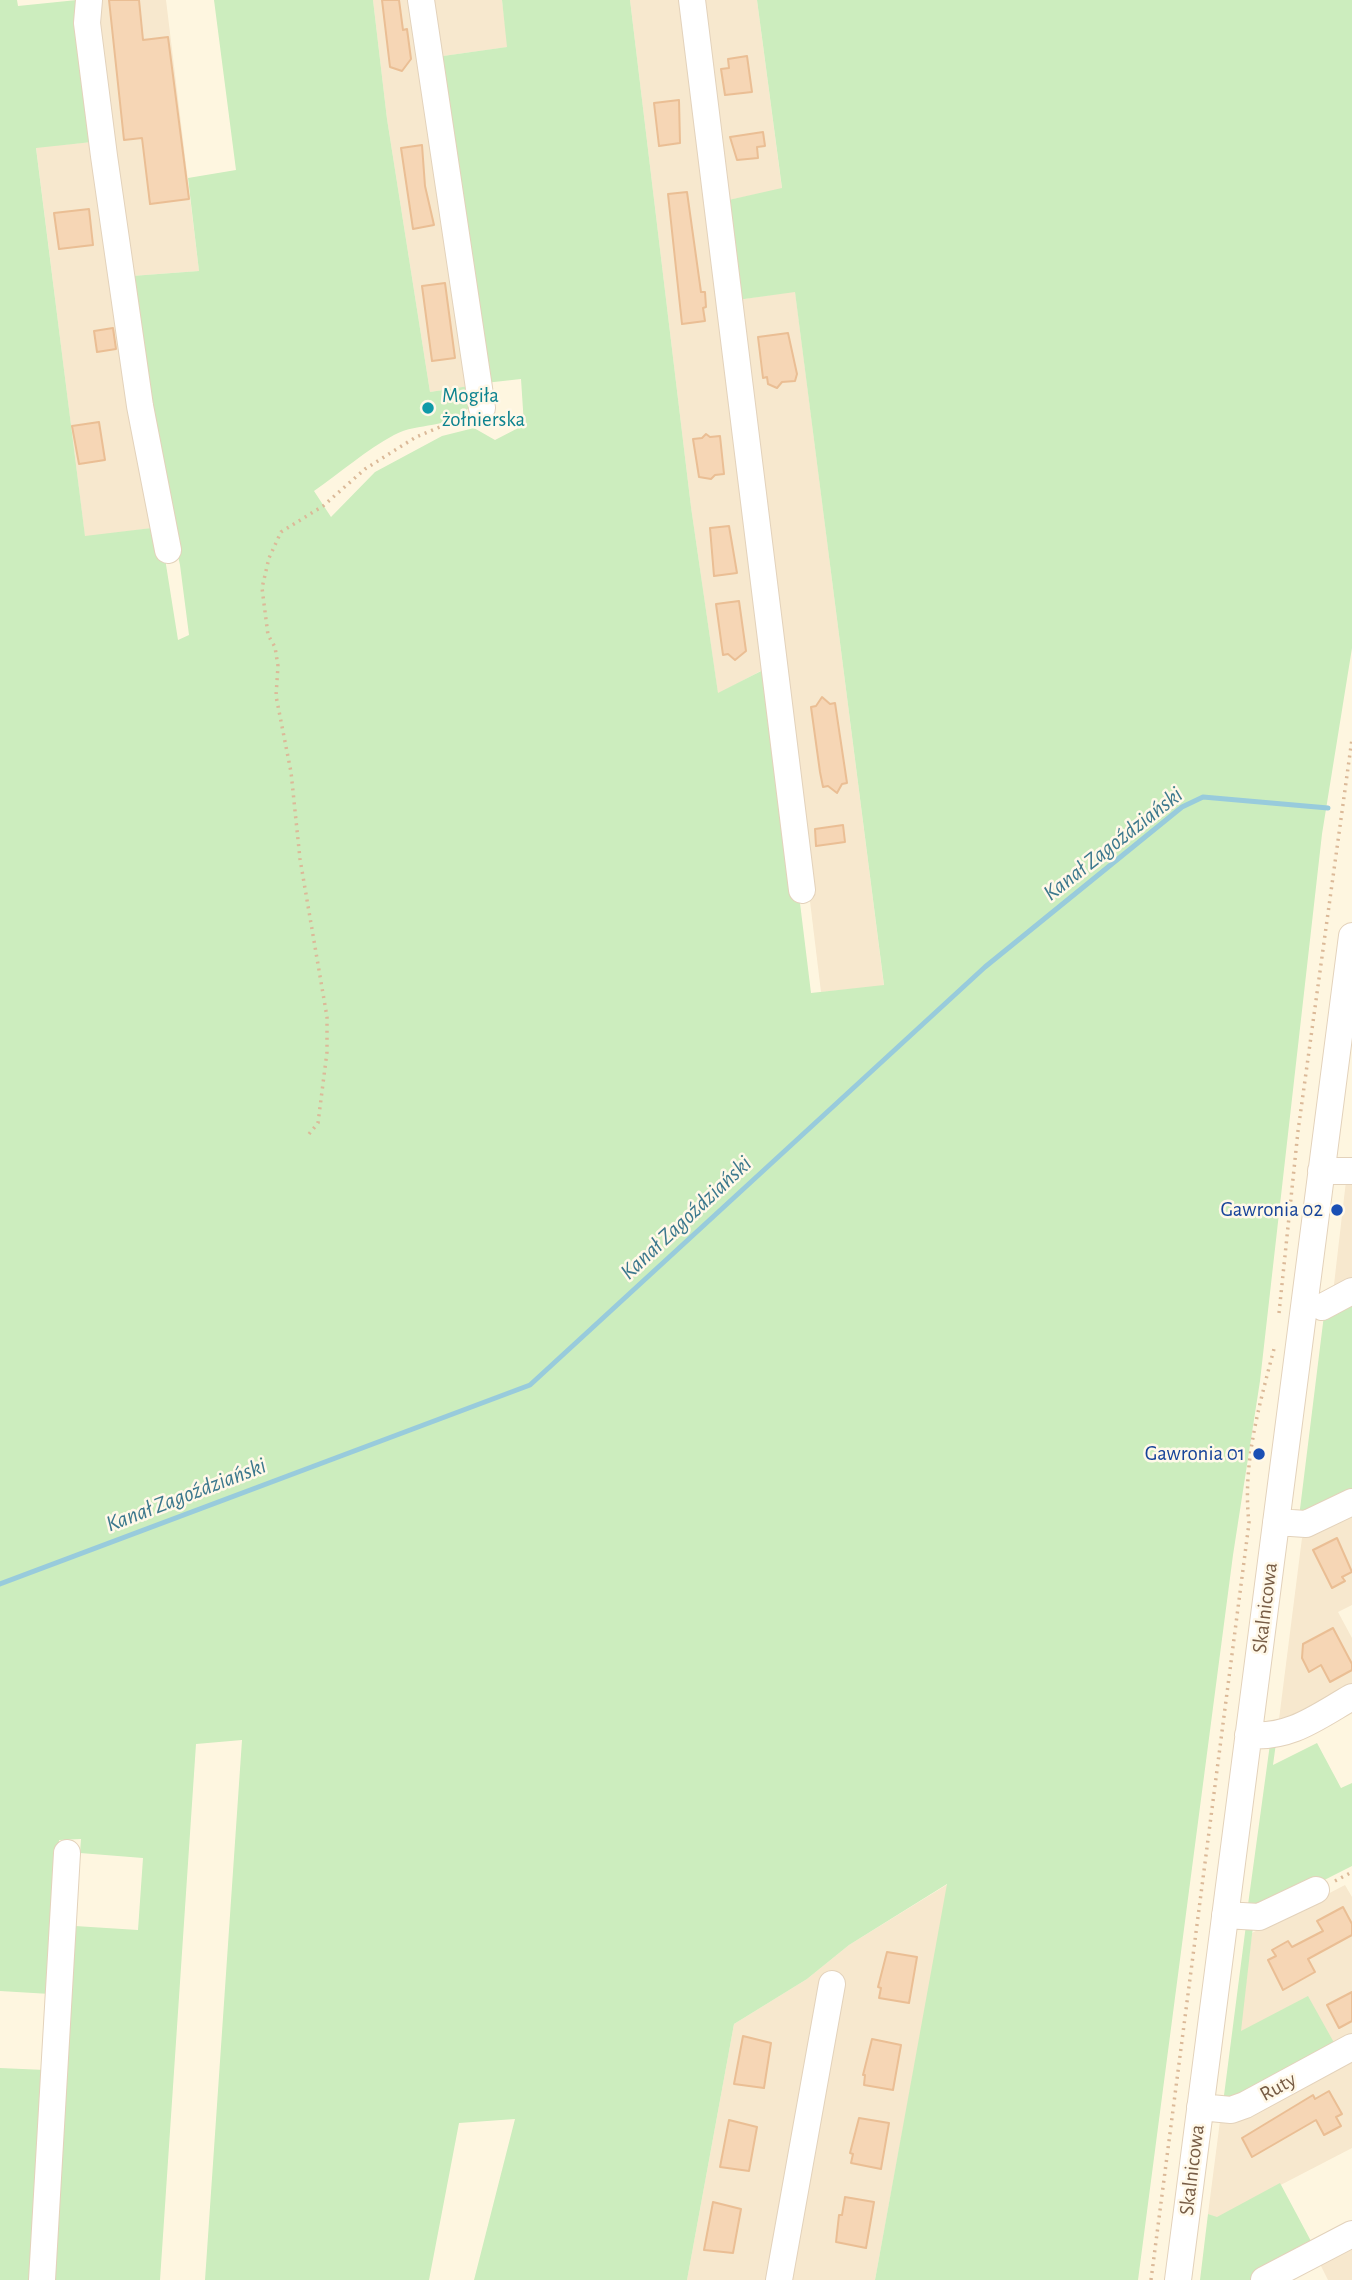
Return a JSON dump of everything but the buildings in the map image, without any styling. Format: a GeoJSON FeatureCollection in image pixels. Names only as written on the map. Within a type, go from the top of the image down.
{"type":"FeatureCollection","features":[{"type":"Feature","properties":{"kind":"street"},"geometry":{"type":"LineString","coordinates":[[89,0],[87,23],[104,156],[140,406],[168,550]]}},
{"type":"Feature","properties":{"kind":"street"},"geometry":{"type":"LineString","coordinates":[[421,0],[482,408]]}},
{"type":"Feature","properties":{"kind":"street"},"geometry":{"type":"LineString","coordinates":[[692,0],[802,890]]}},
{"type":"Feature","properties":{"kind":"street","name":"Skalnicowa"},"geometry":{"type":"LineString","coordinates":[[1178,2280],[1352,936]]}},
{"type":"Feature","properties":{"kind":"street"},"geometry":{"type":"LineString","coordinates":[[1321,1171],[1352,1171]]}},
{"type":"Feature","properties":{"kind":"street"},"geometry":{"type":"LineString","coordinates":[[1322,1307],[1352,1291]]}},
{"type":"Feature","properties":{"kind":"street"},"geometry":{"type":"LineString","coordinates":[[1276,1522],[1306,1524],[1352,1502]]}},
{"type":"Feature","properties":{"kind":"street"},"geometry":{"type":"LineString","coordinates":[[1248,1735],[1266,1737],[1287,1733],[1352,1697]]}},
{"type":"Feature","properties":{"kind":"street"},"geometry":{"type":"LineString","coordinates":[[42,2280],[67,1853]]}},
{"type":"Feature","properties":{"kind":"street"},"geometry":{"type":"LineString","coordinates":[[1225,1915],[1259,1917],[1317,1890]]}},
{"type":"Feature","properties":{"kind":"street"},"geometry":{"type":"LineString","coordinates":[[779,2280],[832,1984]]}},
{"type":"Feature","properties":{"kind":"street","name":"Ruty"},"geometry":{"type":"LineString","coordinates":[[1200,2107],[1231,2110],[1245,2105],[1352,2047]]}},
{"type":"Feature","properties":{"kind":"street"},"geometry":{"type":"LineString","coordinates":[[1264,2280],[1352,2234]]}},
{"type":"Feature","properties":{"kind":"path"},"geometry":{"type":"LineString","coordinates":[[309,1134],[318,1123],[327,1052],[327,1017],[300,859],[291,772],[276,696],[278,666],[275,647],[268,635],[262,588],[281,532],[323,506],[365,469],[416,437],[482,408]]}},
{"type":"Feature","properties":{"kind":"path"},"geometry":{"type":"LineString","coordinates":[[1278,1325],[1298,1130],[1352,739]]}},
{"type":"Feature","properties":{"kind":"path"},"geometry":{"type":"LineString","coordinates":[[1151,2280],[1249,1523],[1247,1491],[1256,1418],[1277,1338]]}},
{"type":"Feature","properties":{"kind":"shaded area"},"geometry":{"type":"Polygon","coordinates":[[[95,0],[166,0],[199,271],[132,276],[95,0]]]}},
{"type":"Feature","properties":{"kind":"shaded area"},"geometry":{"type":"Polygon","coordinates":[[[373,0],[415,0],[469,386],[430,392],[387,119],[373,0]]]}},
{"type":"Feature","properties":{"kind":"shaded area"},"geometry":{"type":"Polygon","coordinates":[[[428,0],[502,0],[508,47],[436,57],[428,0]]]}},
{"type":"Feature","properties":{"kind":"shaded area"},"geometry":{"type":"Polygon","coordinates":[[[630,0],[683,0],[768,667],[718,694],[691,507],[630,0]]]}},
{"type":"Feature","properties":{"kind":"shaded area"},"geometry":{"type":"Polygon","coordinates":[[[699,0],[757,0],[782,189],[724,201],[699,0]]]}},
{"type":"Feature","properties":{"kind":"shaded area"},"geometry":{"type":"Polygon","coordinates":[[[92,142],[160,527],[85,537],[36,147],[92,142]]]}},
{"type":"Feature","properties":{"kind":"shaded area"},"geometry":{"type":"Polygon","coordinates":[[[795,291],[884,986],[821,992],[737,300],[795,291]]]}},
{"type":"Feature","properties":{"kind":"shaded area"},"geometry":{"type":"Polygon","coordinates":[[[1352,1177],[1352,1283],[1333,1293],[1346,1181],[1352,1177]]]}},
{"type":"Feature","properties":{"kind":"shaded area"},"geometry":{"type":"Polygon","coordinates":[[[1352,1512],[1352,1605],[1338,1612],[1352,1638],[1352,1688],[1278,1727],[1302,1538],[1352,1512]]]}},
{"type":"Feature","properties":{"kind":"shaded area"},"geometry":{"type":"Polygon","coordinates":[[[948,1884],[875,2280],[687,2280],[734,2024],[807,1979],[849,1945],[948,1884]]]}},
{"type":"Feature","properties":{"kind":"shaded area"},"geometry":{"type":"Polygon","coordinates":[[[1345,1885],[1352,1897],[1352,2040],[1337,2048],[1240,2032],[1252,1933],[1345,1885]]]}},
{"type":"Feature","properties":{"kind":"shaded area"},"geometry":{"type":"Polygon","coordinates":[[[1352,2051],[1352,2148],[1217,2218],[1208,2214],[1220,2121],[1352,2051]]]}},
{"type":"Feature","properties":{"kind":"shaded area"},"geometry":{"type":"Polygon","coordinates":[[[1352,2244],[1352,2280],[1328,2280],[1319,2262],[1352,2244]]]}},
{"type":"Feature","properties":{"kind":"green space"},"geometry":{"type":"Polygon","coordinates":[[[0,0],[17,0],[18,6],[77,0],[92,142],[36,148],[85,536],[160,527],[178,640],[189,635],[180,565],[145,406],[132,276],[199,271],[188,178],[236,170],[214,0],[373,0],[387,119],[430,392],[469,386],[473,404],[463,413],[453,419],[394,435],[314,491],[331,517],[375,472],[442,436],[474,428],[495,440],[524,425],[521,379],[485,383],[436,57],[507,47],[502,0],[630,0],[691,507],[718,693],[771,666],[811,993],[884,985],[795,292],[737,300],[724,201],[782,188],[757,0],[1352,0],[1352,648],[1322,834],[1260,1381],[1233,1555],[1138,2280],[875,2280],[947,1884],[849,1945],[807,1979],[734,2024],[687,2280],[474,2280],[515,2119],[459,2123],[429,2280],[205,2280],[242,1740],[196,1744],[160,2280],[52,2280],[75,1926],[138,1930],[143,1858],[80,1853],[81,1839],[59,1840],[50,1994],[0,1991],[0,0]]]}},
{"type":"Feature","properties":{"kind":"green space"},"geometry":{"type":"Polygon","coordinates":[[[1352,1301],[1352,1493],[1299,1517],[1324,1315],[1352,1301]]]}},
{"type":"Feature","properties":{"kind":"green space"},"geometry":{"type":"Polygon","coordinates":[[[1276,1743],[1273,1765],[1317,1743],[1341,1788],[1352,1783],[1352,1866],[1263,1911],[1247,1912],[1270,1744],[1276,1743]]]}},
{"type":"Feature","properties":{"kind":"green space"},"geometry":{"type":"Polygon","coordinates":[[[1246,1925],[1253,1926],[1241,2031],[1308,1996],[1337,2048],[1223,2103],[1246,1925]]]}},
{"type":"Feature","properties":{"kind":"green space"},"geometry":{"type":"Polygon","coordinates":[[[0,2068],[45,2070],[32,2280],[0,2280],[0,2068]]]}},
{"type":"Feature","properties":{"kind":"green space"},"geometry":{"type":"Polygon","coordinates":[[[1280,2183],[1312,2243],[1250,2280],[1200,2280],[1208,2214],[1217,2217],[1280,2183]]]}},
{"type":"Feature","properties":{"kind":"waterway","name":"Kanał Zagoździański"},"geometry":{"type":"LineString","coordinates":[[0,1584],[530,1385],[985,967],[1182,807],[1203,797],[1328,808]]}},
{"type":"Feature","properties":{"kind":"place","name":"Mogiła żołnierska"},"geometry":{"type":"Point","coordinates":[428,408]}},
{"type":"Feature","properties":{"kind":"place","name":"Gawronia 02"},"geometry":{"type":"Point","coordinates":[1337,1210]}},
{"type":"Feature","properties":{"kind":"place","name":"Gawronia 01"},"geometry":{"type":"Point","coordinates":[1259,1454]}}]}
